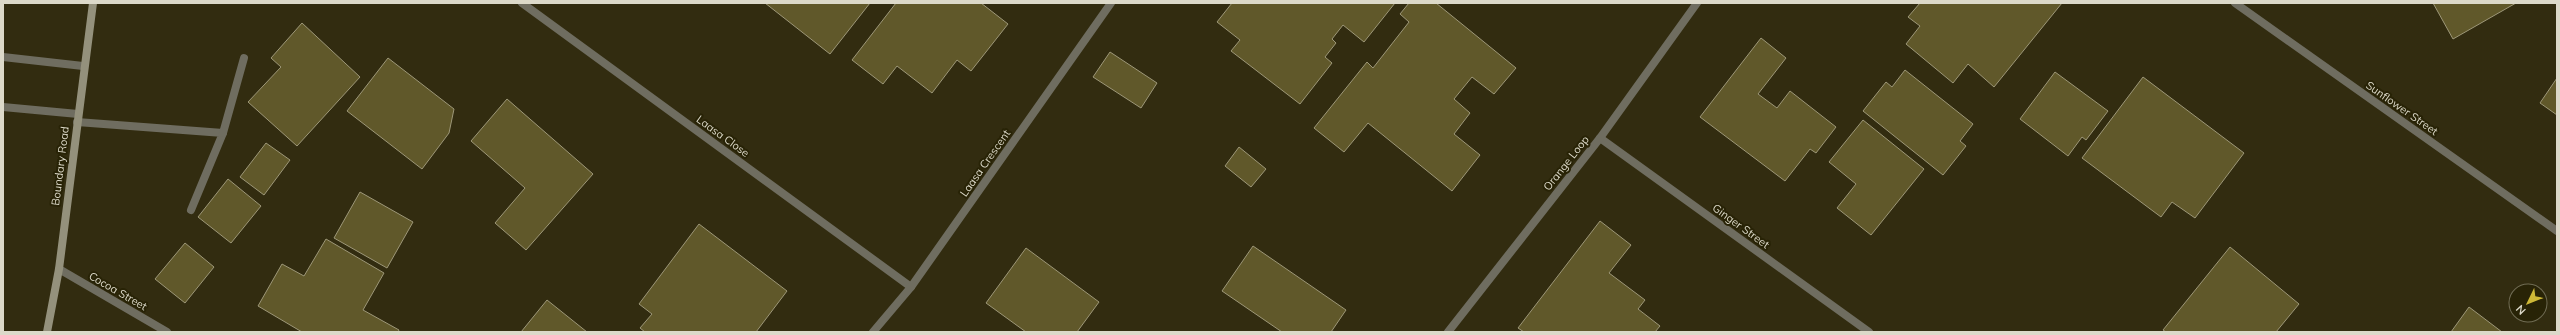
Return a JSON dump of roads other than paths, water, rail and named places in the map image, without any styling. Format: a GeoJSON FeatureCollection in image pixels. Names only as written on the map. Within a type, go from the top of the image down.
{"type":"FeatureCollection","features":[{"type":"Feature","properties":{"kind":"main road","name":"Boundary Road"},"geometry":{"type":"LineString","coordinates":[[47,332],[59,268],[83,66],[93,3]]}},
{"type":"Feature","properties":{"kind":"street","name":"Laasa Close"},"geometry":{"type":"LineString","coordinates":[[522,3],[911,287]]}},
{"type":"Feature","properties":{"kind":"street","name":"Laasa Crescent"},"geometry":{"type":"LineString","coordinates":[[873,332],[911,287],[1111,3]]}},
{"type":"Feature","properties":{"kind":"street","name":"Orange Loop"},"geometry":{"type":"LineString","coordinates":[[1448,332],[1600,138],[1697,3]]}},
{"type":"Feature","properties":{"kind":"street","name":"Sunflower Street"},"geometry":{"type":"LineString","coordinates":[[2240,5],[2557,231]]}},
{"type":"Feature","properties":{"kind":"street"},"geometry":{"type":"LineString","coordinates":[[3,57],[83,66]]}},
{"type":"Feature","properties":{"kind":"street"},"geometry":{"type":"LineString","coordinates":[[191,210],[223,133],[244,58]]}},
{"type":"Feature","properties":{"kind":"street"},"geometry":{"type":"LineString","coordinates":[[3,107],[77,118],[223,133]]}},
{"type":"Feature","properties":{"kind":"street","name":"Ginger Street"},"geometry":{"type":"LineString","coordinates":[[1600,138],[1869,332]]}},
{"type":"Feature","properties":{"kind":"street","name":"Cocoa Street"},"geometry":{"type":"LineString","coordinates":[[59,268],[167,332]]}}]}
